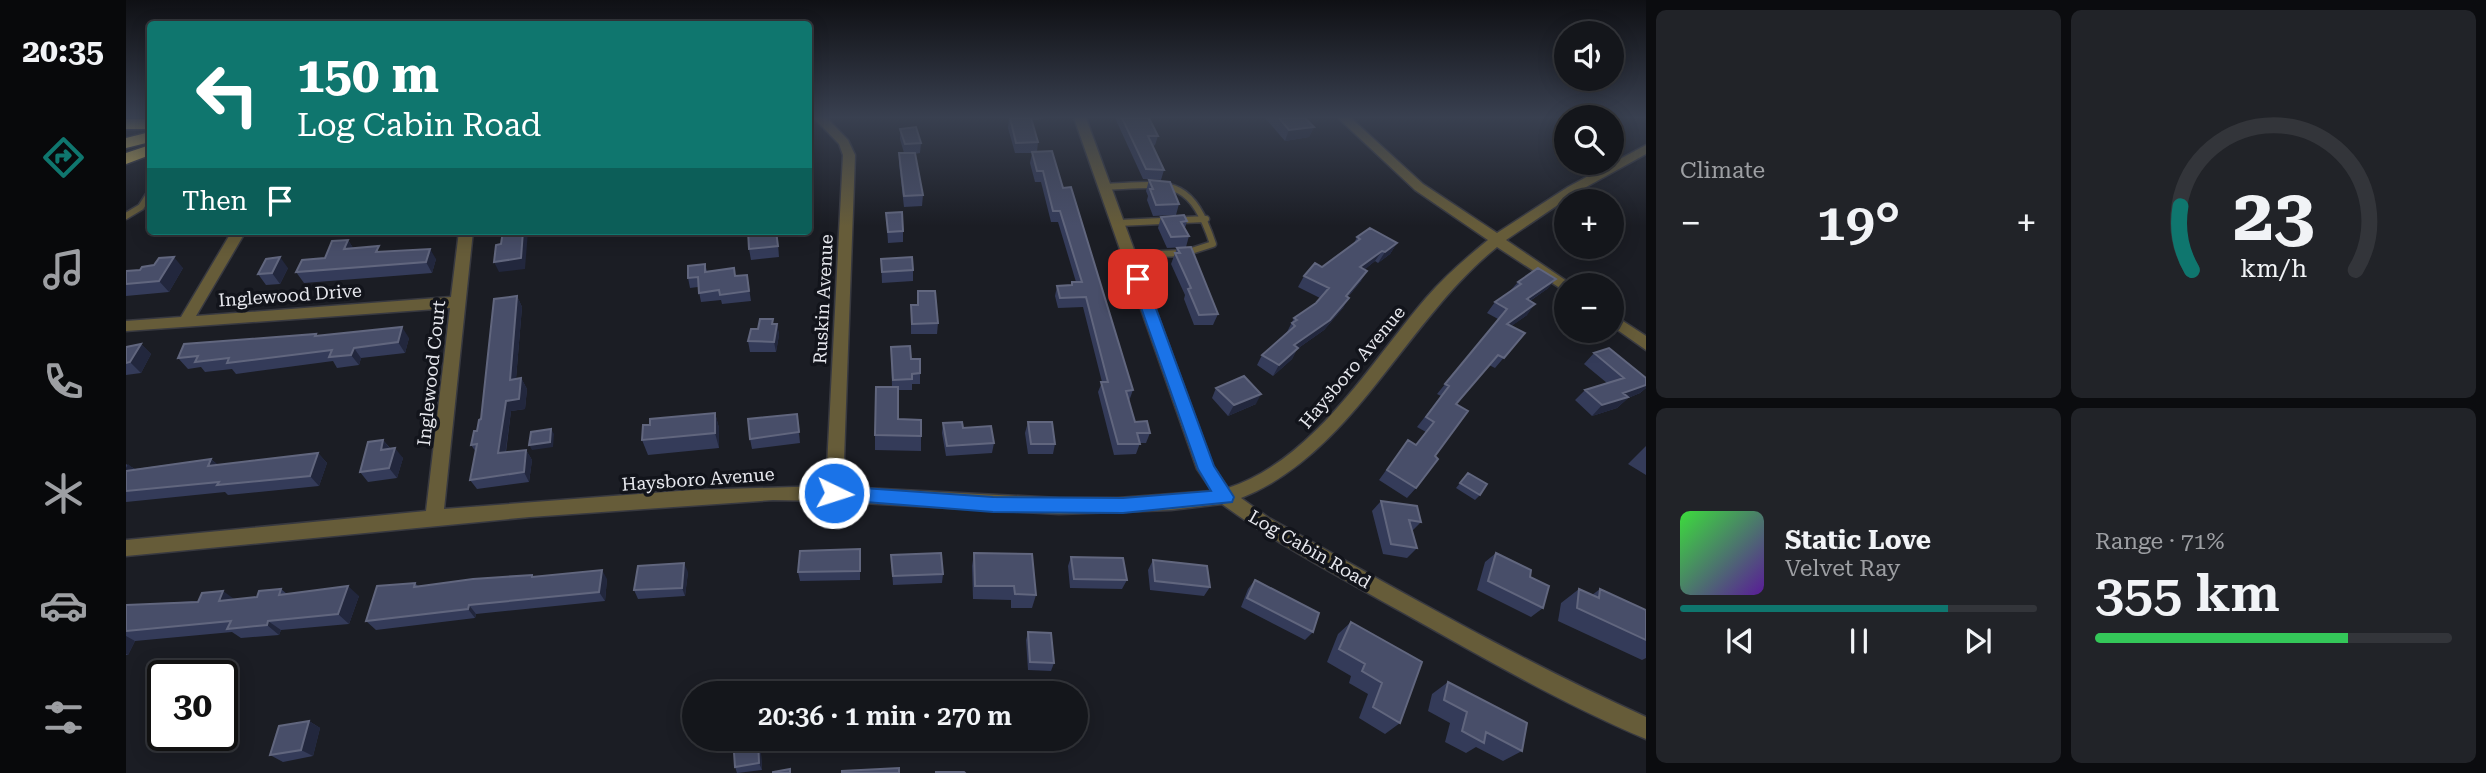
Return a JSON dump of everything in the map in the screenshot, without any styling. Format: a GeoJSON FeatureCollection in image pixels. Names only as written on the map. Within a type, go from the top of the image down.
{"type":"FeatureCollection","features":[{"type":"Feature","properties":{"kind":"street","name":"Ruskin Avenue"},"geometry":{"type":"LineString","coordinates":[[834,493],[849,154]]}},
{"type":"Feature","properties":{"kind":"street","name":"Log Cabin Road"},"geometry":{"type":"LineString","coordinates":[[1093,154],[1206,469],[1225,497],[1264,524],[1453,630],[1593,704],[1646,728]]}},
{"type":"Feature","properties":{"kind":"street"},"geometry":{"type":"LineString","coordinates":[[1383,154],[1419,187],[1554,278]]}},
{"type":"Feature","properties":{"kind":"street","name":"Haysboro Avenue"},"geometry":{"type":"LineString","coordinates":[[126,548],[434,519],[776,493],[834,493],[993,504],[1123,506],[1225,497],[1248,488],[1283,467],[1324,435],[1456,275],[1499,239],[1600,173],[1636,154]]}},
{"type":"Feature","properties":{"kind":"street"},"geometry":{"type":"LineString","coordinates":[[185,323],[237,235]]}},
{"type":"Feature","properties":{"kind":"street","name":"Inglewood Court"},"geometry":{"type":"LineString","coordinates":[[434,519],[466,235]]}},
{"type":"Feature","properties":{"kind":"street","name":"Inglewood Drive"},"geometry":{"type":"LineString","coordinates":[[126,326],[457,302]]}},
{"type":"Feature","properties":{"kind":"street"},"geometry":{"type":"LineString","coordinates":[[1624,328],[1646,344]]}},
{"type":"Feature","properties":{"kind":"lane"},"geometry":{"type":"LineString","coordinates":[[1105,187],[1167,186],[1186,191],[1193,196],[1206,219],[1213,244],[1207,249],[1130,255]]}},
{"type":"Feature","properties":{"kind":"lane"},"geometry":{"type":"LineString","coordinates":[[126,216],[141,207],[147,197]]}},
{"type":"Feature","properties":{"kind":"lane"},"geometry":{"type":"LineString","coordinates":[[1118,223],[1206,219]]}},
{"type":"Feature","properties":{"kind":"building"},"geometry":{"type":"Polygon","coordinates":[[[899,154],[915,154],[923,195],[904,196],[899,154]]]}},
{"type":"Feature","properties":{"kind":"building"},"geometry":{"type":"Polygon","coordinates":[[[1033,154],[1053,154],[1063,188],[1071,187],[1133,390],[1126,391],[1135,422],[1147,421],[1150,433],[1137,433],[1140,444],[1118,444],[1101,382],[1108,382],[1086,297],[1060,298],[1057,286],[1082,282],[1060,211],[1053,211],[1043,171],[1037,171],[1033,154]]]}},
{"type":"Feature","properties":{"kind":"building"},"geometry":{"type":"Polygon","coordinates":[[[1139,154],[1157,154],[1164,170],[1146,169],[1139,154]]]}},
{"type":"Feature","properties":{"kind":"building"},"geometry":{"type":"Polygon","coordinates":[[[1149,180],[1170,182],[1179,204],[1156,205],[1149,180]]]}},
{"type":"Feature","properties":{"kind":"building"},"geometry":{"type":"Polygon","coordinates":[[[902,212],[903,231],[888,232],[886,213],[902,212]]]}},
{"type":"Feature","properties":{"kind":"building"},"geometry":{"type":"Polygon","coordinates":[[[1184,215],[1187,221],[1181,222],[1189,236],[1171,237],[1161,217],[1184,215]]]}},
{"type":"Feature","properties":{"kind":"building"},"geometry":{"type":"Polygon","coordinates":[[[1370,228],[1397,243],[1360,267],[1367,271],[1346,296],[1349,298],[1330,320],[1294,345],[1298,348],[1279,365],[1262,355],[1295,326],[1292,323],[1297,320],[1294,318],[1316,303],[1329,288],[1304,276],[1315,263],[1322,267],[1360,239],[1357,237],[1370,228]]]}},
{"type":"Feature","properties":{"kind":"building"},"geometry":{"type":"Polygon","coordinates":[[[502,235],[523,235],[521,258],[494,262],[496,245],[501,244],[502,235]]]}},
{"type":"Feature","properties":{"kind":"building"},"geometry":{"type":"Polygon","coordinates":[[[748,235],[777,235],[778,246],[749,249],[748,235]]]}},
{"type":"Feature","properties":{"kind":"building"},"geometry":{"type":"Polygon","coordinates":[[[348,240],[344,249],[379,246],[376,252],[430,249],[426,262],[296,272],[302,260],[325,258],[332,241],[348,240]]]}},
{"type":"Feature","properties":{"kind":"building"},"geometry":{"type":"Polygon","coordinates":[[[1191,247],[1218,314],[1199,315],[1188,289],[1191,288],[1175,253],[1180,253],[1177,248],[1191,247]]]}},
{"type":"Feature","properties":{"kind":"building"},"geometry":{"type":"Polygon","coordinates":[[[174,257],[159,281],[126,284],[126,271],[154,265],[159,258],[174,257]]]}},
{"type":"Feature","properties":{"kind":"building"},"geometry":{"type":"Polygon","coordinates":[[[280,257],[272,273],[258,274],[266,259],[280,257]]]}},
{"type":"Feature","properties":{"kind":"building"},"geometry":{"type":"Polygon","coordinates":[[[912,257],[913,270],[882,272],[881,259],[912,257]]]}},
{"type":"Feature","properties":{"kind":"building"},"geometry":{"type":"Polygon","coordinates":[[[705,264],[705,272],[734,268],[735,276],[747,275],[749,291],[720,295],[719,290],[699,293],[698,277],[688,278],[688,266],[705,264]]]}},
{"type":"Feature","properties":{"kind":"building"},"geometry":{"type":"Polygon","coordinates":[[[1538,268],[1554,278],[1527,299],[1535,304],[1507,324],[1525,333],[1504,358],[1498,355],[1456,404],[1468,411],[1435,456],[1438,459],[1416,488],[1387,470],[1408,440],[1416,445],[1434,422],[1426,417],[1449,386],[1445,384],[1507,309],[1495,302],[1521,284],[1518,282],[1538,268]]]}},
{"type":"Feature","properties":{"kind":"building"},"geometry":{"type":"Polygon","coordinates":[[[918,291],[935,291],[938,323],[912,324],[911,305],[918,305],[918,291]]]}},
{"type":"Feature","properties":{"kind":"building"},"geometry":{"type":"Polygon","coordinates":[[[517,296],[510,380],[521,378],[519,399],[506,401],[498,453],[526,450],[524,472],[470,480],[477,444],[471,445],[474,431],[477,431],[481,419],[494,299],[517,296]]]}},
{"type":"Feature","properties":{"kind":"building"},"geometry":{"type":"Polygon","coordinates":[[[760,319],[773,319],[772,324],[777,324],[774,342],[748,341],[751,329],[758,329],[760,319]]]}},
{"type":"Feature","properties":{"kind":"building"},"geometry":{"type":"Polygon","coordinates":[[[402,327],[398,342],[354,348],[351,355],[329,357],[332,350],[227,363],[229,358],[195,362],[198,356],[178,358],[184,344],[316,334],[315,336],[402,327]]]}},
{"type":"Feature","properties":{"kind":"building"},"geometry":{"type":"Polygon","coordinates":[[[141,344],[130,362],[126,363],[126,347],[141,344]]]}},
{"type":"Feature","properties":{"kind":"building"},"geometry":{"type":"Polygon","coordinates":[[[910,346],[911,359],[920,359],[920,373],[912,374],[912,379],[893,380],[891,347],[910,346]]]}},
{"type":"Feature","properties":{"kind":"building"},"geometry":{"type":"Polygon","coordinates":[[[1609,348],[1646,378],[1646,385],[1623,393],[1628,397],[1602,405],[1585,390],[1624,378],[1594,353],[1609,348]]]}},
{"type":"Feature","properties":{"kind":"building"},"geometry":{"type":"Polygon","coordinates":[[[1244,376],[1261,394],[1234,405],[1216,388],[1244,376]]]}},
{"type":"Feature","properties":{"kind":"building"},"geometry":{"type":"Polygon","coordinates":[[[876,387],[898,387],[898,419],[921,420],[921,436],[875,435],[876,387]]]}},
{"type":"Feature","properties":{"kind":"building"},"geometry":{"type":"Polygon","coordinates":[[[715,413],[715,433],[642,440],[643,425],[650,425],[650,419],[715,413]]]}},
{"type":"Feature","properties":{"kind":"building"},"geometry":{"type":"Polygon","coordinates":[[[797,414],[799,432],[750,439],[748,419],[797,414]]]}},
{"type":"Feature","properties":{"kind":"building"},"geometry":{"type":"Polygon","coordinates":[[[962,422],[963,428],[991,426],[994,443],[947,446],[943,423],[962,422]]]}},
{"type":"Feature","properties":{"kind":"building"},"geometry":{"type":"Polygon","coordinates":[[[1028,422],[1052,422],[1055,444],[1031,444],[1028,422]]]}},
{"type":"Feature","properties":{"kind":"building"},"geometry":{"type":"Polygon","coordinates":[[[551,429],[550,442],[529,445],[531,432],[551,429]]]}},
{"type":"Feature","properties":{"kind":"building"},"geometry":{"type":"Polygon","coordinates":[[[383,440],[381,450],[395,448],[389,468],[360,472],[368,442],[383,440]]]}},
{"type":"Feature","properties":{"kind":"building"},"geometry":{"type":"Polygon","coordinates":[[[318,453],[310,476],[126,491],[126,471],[211,459],[208,466],[318,453]]]}},
{"type":"Feature","properties":{"kind":"building"},"geometry":{"type":"Polygon","coordinates":[[[1468,473],[1487,484],[1480,495],[1460,483],[1468,473]]]}},
{"type":"Feature","properties":{"kind":"building"},"geometry":{"type":"Polygon","coordinates":[[[1381,501],[1417,506],[1421,522],[1409,520],[1417,548],[1391,544],[1381,501]]]}},
{"type":"Feature","properties":{"kind":"building"},"geometry":{"type":"Polygon","coordinates":[[[860,549],[860,571],[798,572],[800,551],[860,549]]]}},
{"type":"Feature","properties":{"kind":"building"},"geometry":{"type":"Polygon","coordinates":[[[941,553],[943,574],[893,576],[891,555],[941,553]]]}},
{"type":"Feature","properties":{"kind":"building"},"geometry":{"type":"Polygon","coordinates":[[[974,553],[1032,554],[1036,595],[1015,594],[1014,586],[975,586],[974,553]]]}},
{"type":"Feature","properties":{"kind":"building"},"geometry":{"type":"Polygon","coordinates":[[[1496,553],[1531,570],[1530,577],[1549,586],[1543,608],[1488,581],[1496,553]]]}},
{"type":"Feature","properties":{"kind":"building"},"geometry":{"type":"Polygon","coordinates":[[[1071,557],[1123,558],[1127,580],[1074,579],[1071,557]]]}},
{"type":"Feature","properties":{"kind":"building"},"geometry":{"type":"Polygon","coordinates":[[[1153,560],[1207,566],[1210,587],[1155,581],[1153,560]]]}},
{"type":"Feature","properties":{"kind":"building"},"geometry":{"type":"Polygon","coordinates":[[[684,563],[682,588],[634,590],[638,566],[684,563]]]}},
{"type":"Feature","properties":{"kind":"building"},"geometry":{"type":"Polygon","coordinates":[[[602,570],[599,592],[469,605],[468,609],[366,621],[377,586],[415,583],[414,587],[473,579],[532,577],[602,570]]]}},
{"type":"Feature","properties":{"kind":"building"},"geometry":{"type":"Polygon","coordinates":[[[1255,580],[1319,613],[1313,632],[1247,598],[1255,580]]]}},
{"type":"Feature","properties":{"kind":"building"},"geometry":{"type":"Polygon","coordinates":[[[348,586],[338,614],[268,621],[267,625],[227,629],[231,621],[126,631],[126,605],[198,602],[202,593],[223,591],[219,601],[257,597],[259,591],[281,589],[279,595],[348,586]]]}},
{"type":"Feature","properties":{"kind":"building"},"geometry":{"type":"Polygon","coordinates":[[[1579,589],[1599,598],[1600,589],[1646,610],[1646,640],[1577,608],[1579,589]]]}},
{"type":"Feature","properties":{"kind":"building"},"geometry":{"type":"Polygon","coordinates":[[[1351,622],[1422,662],[1400,723],[1373,707],[1382,683],[1362,671],[1365,664],[1339,649],[1351,622]]]}},
{"type":"Feature","properties":{"kind":"building"},"geometry":{"type":"Polygon","coordinates":[[[1028,632],[1051,633],[1054,663],[1030,662],[1028,632]]]}},
{"type":"Feature","properties":{"kind":"building"},"geometry":{"type":"Polygon","coordinates":[[[1448,682],[1527,723],[1522,751],[1486,732],[1484,743],[1462,731],[1467,712],[1444,700],[1448,682]]]}},
{"type":"Feature","properties":{"kind":"building"},"geometry":{"type":"Polygon","coordinates":[[[309,721],[301,750],[270,755],[279,726],[309,721]]]}},
{"type":"Feature","properties":{"kind":"building"},"geometry":{"type":"Polygon","coordinates":[[[734,751],[759,751],[759,763],[735,767],[734,751]]]}},
{"type":"Feature","properties":{"kind":"building"},"geometry":{"type":"Polygon","coordinates":[[[899,768],[899,773],[842,773],[842,771],[899,768]]]}},
{"type":"Feature","properties":{"kind":"building"},"geometry":{"type":"Polygon","coordinates":[[[790,769],[790,773],[773,773],[773,772],[790,769]]]}},
{"type":"Feature","properties":{"kind":"route"},"geometry":{"type":"LineString","coordinates":[[834,493],[993,504],[1123,506],[1225,497],[1206,469],[1138,279]]}}]}
